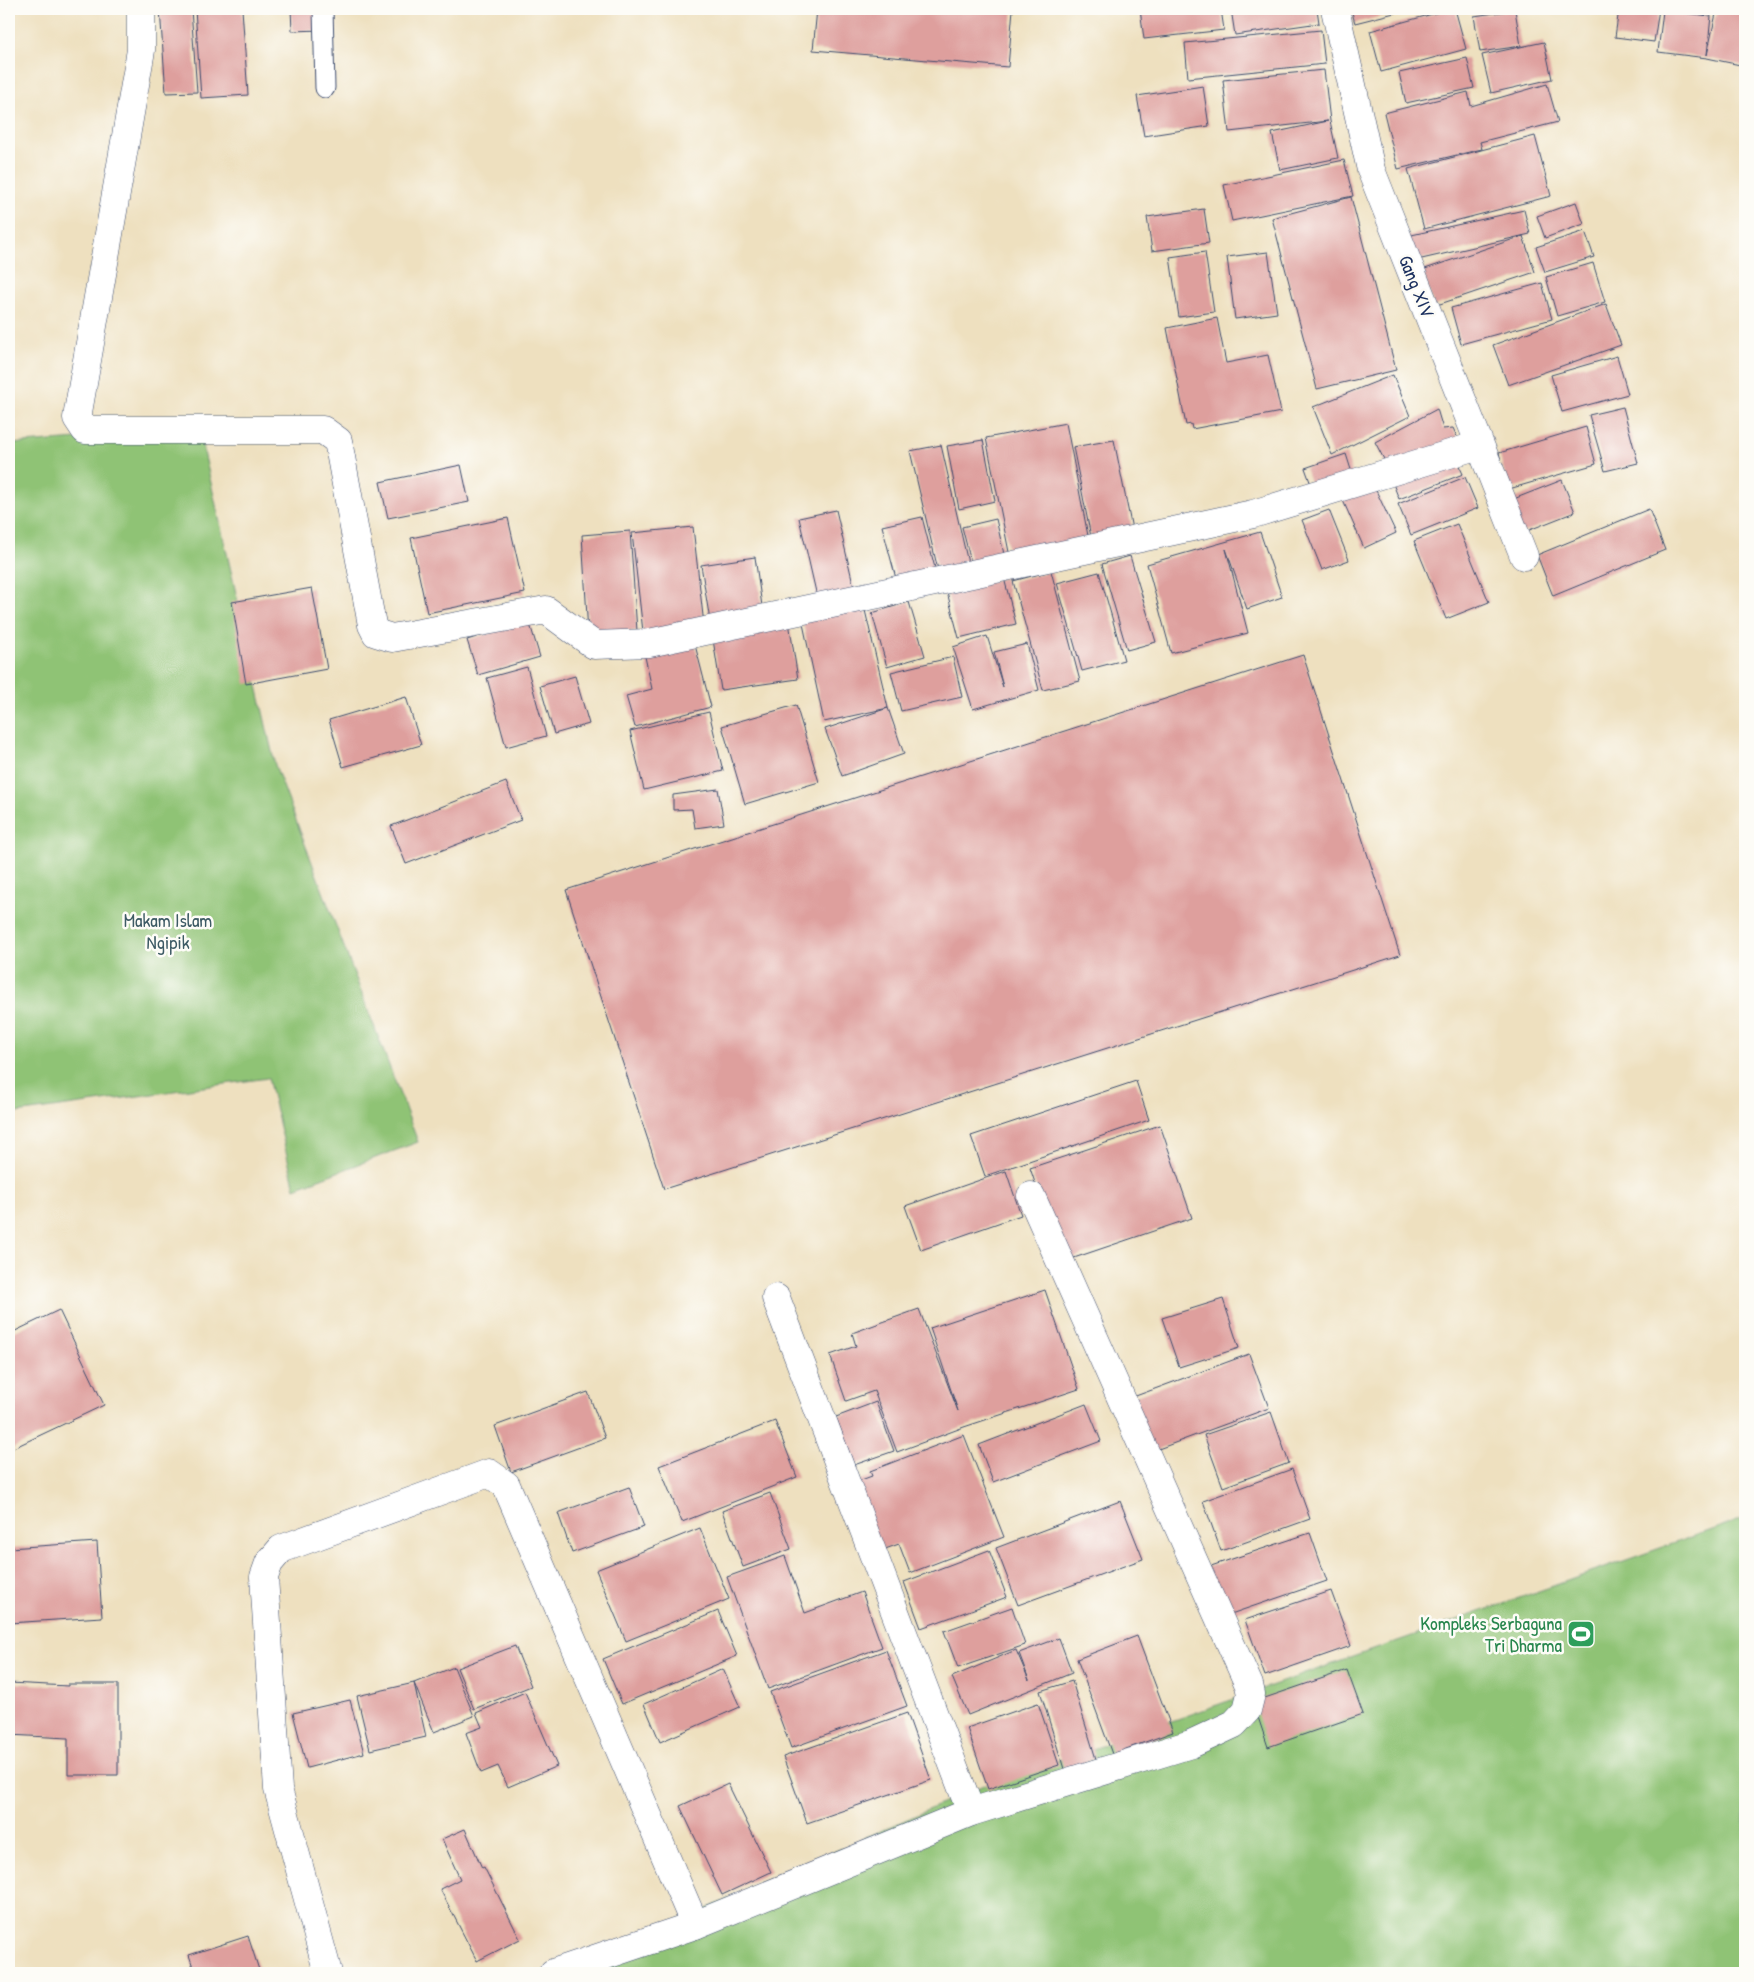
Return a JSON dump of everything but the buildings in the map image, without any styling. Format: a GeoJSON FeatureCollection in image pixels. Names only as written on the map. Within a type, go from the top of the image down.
{"type":"FeatureCollection","features":[{"type":"Feature","properties":{"kind":"street"},"geometry":{"type":"LineString","coordinates":[[141,9],[141,50],[77,418],[85,430],[323,430],[332,434],[338,441],[372,625],[376,633],[384,636],[392,638],[546,610],[594,645],[649,644],[1253,514],[1479,445]]}},
{"type":"Feature","properties":{"kind":"street","name":"Gang XIV"},"geometry":{"type":"LineString","coordinates":[[1335,9],[1371,170],[1524,556]]}},
{"type":"Feature","properties":{"kind":"street"},"geometry":{"type":"LineString","coordinates":[[553,1973],[695,1925],[972,1812],[1191,1744],[1234,1724],[1247,1710],[1251,1694],[1249,1685],[1032,1196]]}},
{"type":"Feature","properties":{"kind":"street"},"geometry":{"type":"LineString","coordinates":[[776,1298],[972,1812]]}},
{"type":"Feature","properties":{"kind":"street"},"geometry":{"type":"LineString","coordinates":[[328,1973],[278,1789],[264,1577],[269,1563],[281,1549],[489,1473],[506,1485],[695,1925]]}},
{"type":"Feature","properties":{"kind":"lane"},"geometry":{"type":"LineString","coordinates":[[324,9],[324,88]]}},
{"type":"Feature","properties":{"kind":"green space","name":"Makam Islam Ngipik"},"geometry":{"type":"Polygon","coordinates":[[[199,430],[275,765],[418,1142],[295,1188],[268,1078],[9,1114],[10,444],[199,430]]]}},
{"type":"Feature","properties":{"kind":"green space","name":"Kompleks Serbaguna Tri Dharma"},"geometry":{"type":"Polygon","coordinates":[[[1745,1518],[1745,1973],[563,1973],[988,1783],[1090,1750],[1745,1518]]]}},
{"type":"Feature","properties":{"kind":"place","name":"Kompleks Serbaguna Tri Dharma"},"geometry":{"type":"Point","coordinates":[1581,1634]}}]}
